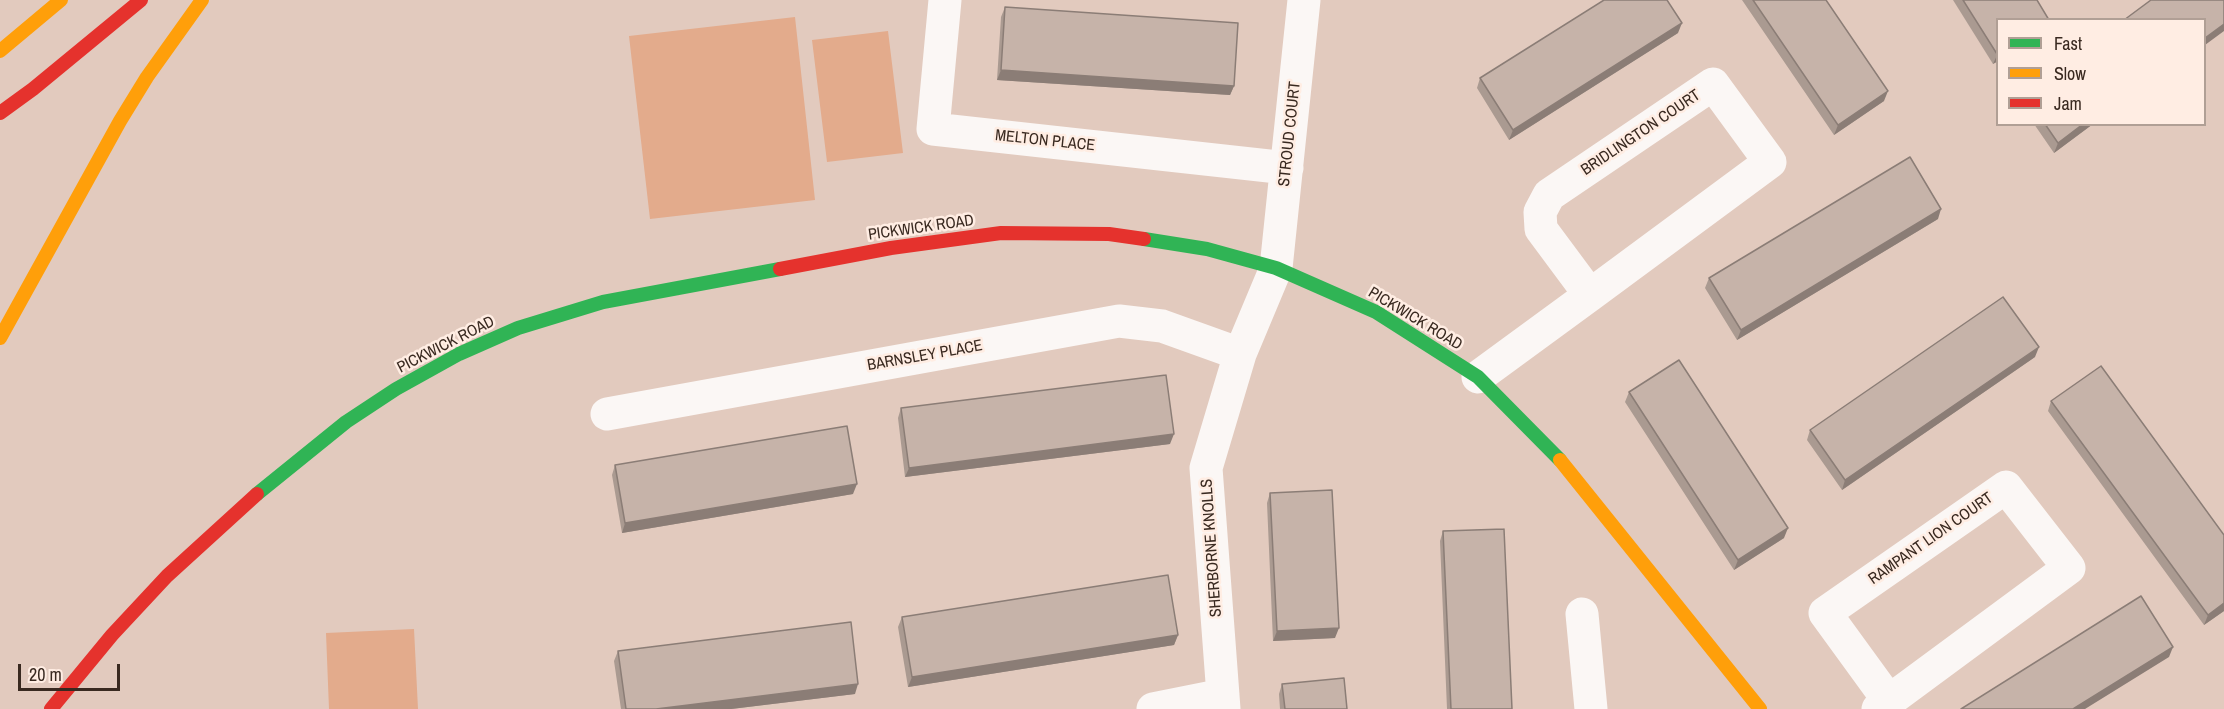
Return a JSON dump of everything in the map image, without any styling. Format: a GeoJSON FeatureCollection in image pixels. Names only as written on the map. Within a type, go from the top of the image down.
{"type":"FeatureCollection","features":[{"type":"Feature","properties":{"kind":"main road"},"geometry":{"type":"LineString","coordinates":[[0,51],[60,0]]}},
{"type":"Feature","properties":{"kind":"main road"},"geometry":{"type":"LineString","coordinates":[[0,113],[42,82],[141,0]]}},
{"type":"Feature","properties":{"kind":"main road"},"geometry":{"type":"LineString","coordinates":[[0,338],[126,112],[147,77],[202,0]]}},
{"type":"Feature","properties":{"kind":"main road","name":"PICKWICK ROAD"},"geometry":{"type":"LineString","coordinates":[[51,709],[112,635],[167,576],[225,521],[288,467],[346,422],[396,389],[459,354],[518,328],[603,302],[891,248],[1001,233],[1055,232],[1109,234],[1207,249],[1276,268],[1376,312],[1478,377],[1570,470],[1760,709]]}},
{"type":"Feature","properties":{"kind":"street","name":"MELTON PLACE"},"geometry":{"type":"LineString","coordinates":[[945,0],[933,129],[1287,168]]}},
{"type":"Feature","properties":{"kind":"street","name":"STROUD COURT"},"geometry":{"type":"LineString","coordinates":[[1276,268],[1304,0]]}},
{"type":"Feature","properties":{"kind":"street","name":"BRIDLINGTON COURT"},"geometry":{"type":"LineString","coordinates":[[1478,377],[1590,295],[1770,162],[1713,84],[1549,195],[1540,212],[1541,230],[1590,295]]}},
{"type":"Feature","properties":{"kind":"street","name":"SHERBORNE KNOLLS"},"geometry":{"type":"LineString","coordinates":[[1153,709],[1224,702],[1206,468],[1240,354],[1276,268]]}},
{"type":"Feature","properties":{"kind":"street","name":"BARNSLEY PLACE"},"geometry":{"type":"LineString","coordinates":[[607,414],[1119,321],[1162,326],[1240,354]]}},
{"type":"Feature","properties":{"kind":"street","name":"RAMPANT LION COURT"},"geometry":{"type":"LineString","coordinates":[[2006,487],[2069,568],[1884,705],[1825,613],[2006,487]]}},
{"type":"Feature","properties":{"kind":"street"},"geometry":{"type":"LineString","coordinates":[[1582,614],[1591,709]]}},
{"type":"Feature","properties":{"kind":"shaded area"},"geometry":{"type":"Polygon","coordinates":[[[795,17],[815,200],[650,219],[629,36],[795,17]]]}},
{"type":"Feature","properties":{"kind":"shaded area"},"geometry":{"type":"Polygon","coordinates":[[[888,31],[903,153],[827,162],[812,40],[888,31]]]}},
{"type":"Feature","properties":{"kind":"shaded area"},"geometry":{"type":"Polygon","coordinates":[[[414,629],[418,709],[329,709],[326,633],[414,629]]]}},
{"type":"Feature","properties":{"kind":"building"},"geometry":{"type":"Polygon","coordinates":[[[1604,0],[1667,0],[1682,23],[1513,130],[1480,78],[1604,0]]]}},
{"type":"Feature","properties":{"kind":"building"},"geometry":{"type":"Polygon","coordinates":[[[1753,0],[1826,0],[1888,91],[1838,125],[1753,0]]]}},
{"type":"Feature","properties":{"kind":"building"},"geometry":{"type":"Polygon","coordinates":[[[1963,0],[2037,0],[2048,18],[1996,18],[1996,52],[1963,0]]]}},
{"type":"Feature","properties":{"kind":"building"},"geometry":{"type":"Polygon","coordinates":[[[2151,0],[2224,0],[2224,24],[2206,37],[2206,18],[2127,18],[2151,0]]]}},
{"type":"Feature","properties":{"kind":"building"},"geometry":{"type":"Polygon","coordinates":[[[1005,7],[1238,23],[1234,86],[1001,70],[1005,7]]]}},
{"type":"Feature","properties":{"kind":"building"},"geometry":{"type":"Polygon","coordinates":[[[2046,126],[2080,126],[2058,143],[2046,126]]]}},
{"type":"Feature","properties":{"kind":"building"},"geometry":{"type":"Polygon","coordinates":[[[1910,157],[1941,209],[1741,330],[1709,278],[1910,157]]]}},
{"type":"Feature","properties":{"kind":"building"},"geometry":{"type":"Polygon","coordinates":[[[2003,297],[2039,347],[1845,480],[1810,430],[2003,297]]]}},
{"type":"Feature","properties":{"kind":"building"},"geometry":{"type":"Polygon","coordinates":[[[1679,360],[1788,528],[1738,560],[1629,392],[1679,360]]]}},
{"type":"Feature","properties":{"kind":"building"},"geometry":{"type":"Polygon","coordinates":[[[2101,366],[2224,535],[2224,603],[2208,615],[2051,401],[2101,366]]]}},
{"type":"Feature","properties":{"kind":"building"},"geometry":{"type":"Polygon","coordinates":[[[1166,375],[1174,434],[909,468],[901,408],[1166,375]]]}},
{"type":"Feature","properties":{"kind":"building"},"geometry":{"type":"Polygon","coordinates":[[[847,426],[857,484],[625,523],[615,465],[847,426]]]}},
{"type":"Feature","properties":{"kind":"building"},"geometry":{"type":"Polygon","coordinates":[[[1332,490],[1339,628],[1277,631],[1270,493],[1332,490]]]}},
{"type":"Feature","properties":{"kind":"building"},"geometry":{"type":"Polygon","coordinates":[[[1504,529],[1512,709],[1451,709],[1443,531],[1504,529]]]}},
{"type":"Feature","properties":{"kind":"building"},"geometry":{"type":"Polygon","coordinates":[[[1168,575],[1178,635],[912,677],[902,617],[1168,575]]]}},
{"type":"Feature","properties":{"kind":"building"},"geometry":{"type":"Polygon","coordinates":[[[2141,596],[2173,647],[2073,709],[1961,709],[2141,596]]]}},
{"type":"Feature","properties":{"kind":"building"},"geometry":{"type":"Polygon","coordinates":[[[851,622],[858,684],[656,709],[626,709],[618,651],[851,622]]]}},
{"type":"Feature","properties":{"kind":"building"},"geometry":{"type":"Polygon","coordinates":[[[1344,678],[1347,709],[1285,709],[1282,684],[1344,678]]]}},
{"type":"Feature","properties":{"kind":"traffic: fast"},"geometry":{"type":"LineString","coordinates":[[1144,239],[1207,249],[1276,268],[1376,312],[1478,377],[1560,460]]}},
{"type":"Feature","properties":{"kind":"traffic: fast"},"geometry":{"type":"LineString","coordinates":[[257,494],[346,422],[396,389],[459,354],[518,328],[603,302],[780,269]]}},
{"type":"Feature","properties":{"kind":"traffic: slow"},"geometry":{"type":"LineString","coordinates":[[0,51],[61,0]]}},
{"type":"Feature","properties":{"kind":"traffic: slow"},"geometry":{"type":"LineString","coordinates":[[0,338],[120,121],[147,77],[202,0]]}},
{"type":"Feature","properties":{"kind":"traffic: slow"},"geometry":{"type":"LineString","coordinates":[[1560,460],[1760,709]]}},
{"type":"Feature","properties":{"kind":"traffic: jam"},"geometry":{"type":"LineString","coordinates":[[0,113],[33,89],[141,0]]}},
{"type":"Feature","properties":{"kind":"traffic: jam"},"geometry":{"type":"LineString","coordinates":[[780,269],[891,248],[1001,233],[1109,234],[1144,239]]}},
{"type":"Feature","properties":{"kind":"traffic: jam"},"geometry":{"type":"LineString","coordinates":[[51,709],[112,635],[167,576],[257,494]]}}]}
